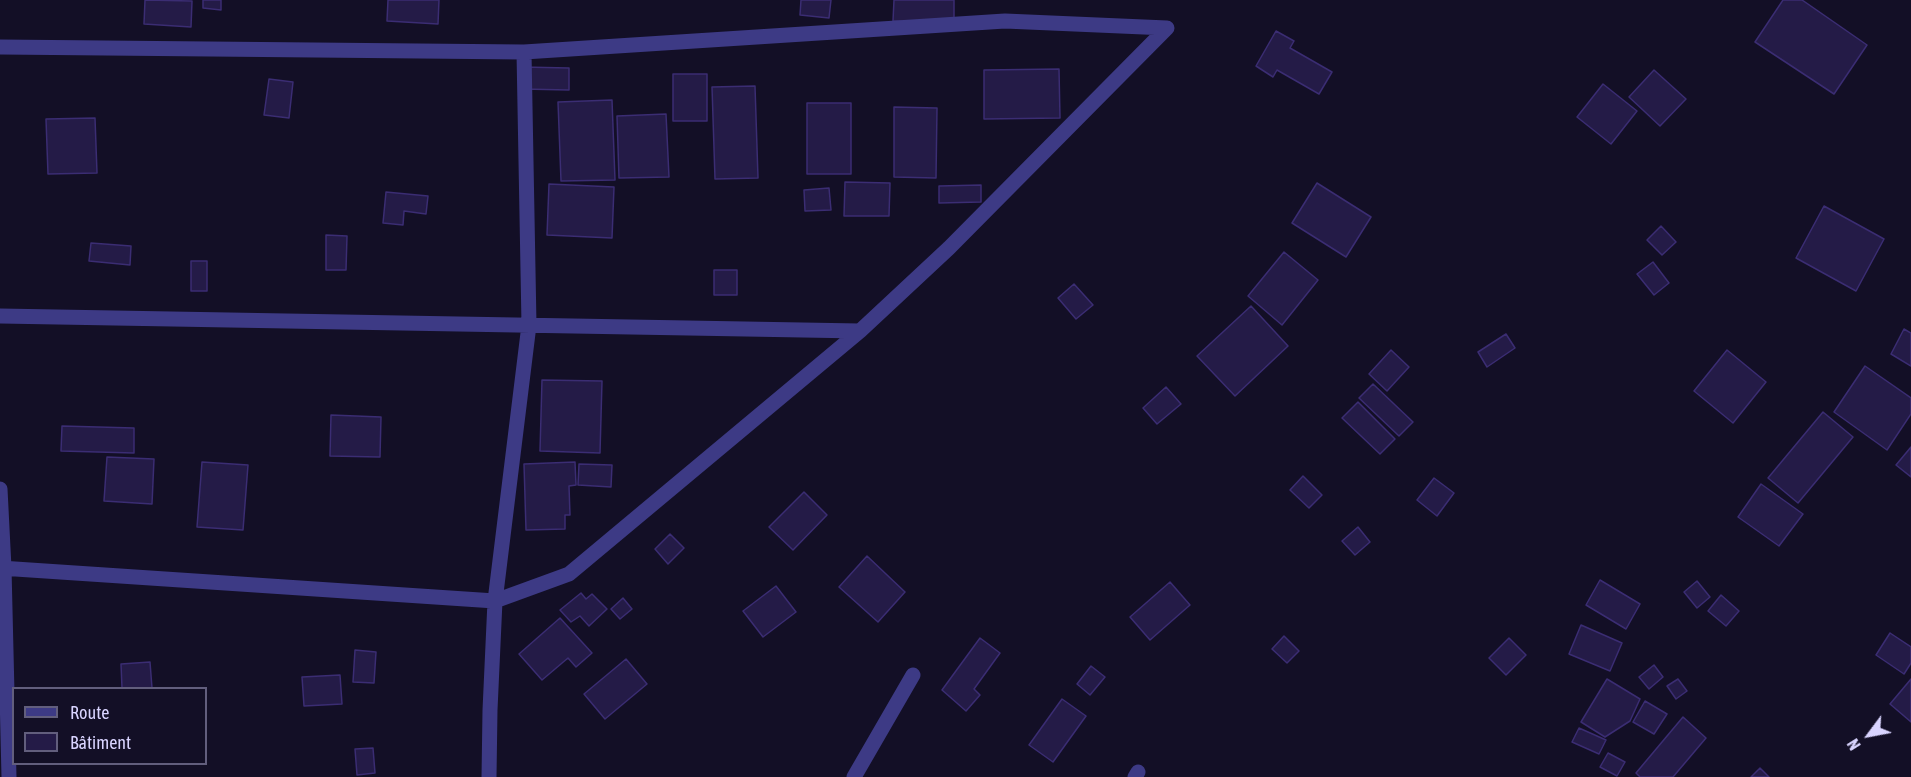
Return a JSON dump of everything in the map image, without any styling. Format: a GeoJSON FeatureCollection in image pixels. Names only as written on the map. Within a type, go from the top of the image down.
{"type":"FeatureCollection","features":[{"type":"Feature","properties":{"kind":"street"},"geometry":{"type":"LineString","coordinates":[[0,47],[524,52],[1005,21],[1167,28],[949,248],[860,332],[569,574],[495,601],[2,568]]}},
{"type":"Feature","properties":{"kind":"street"},"geometry":{"type":"LineString","coordinates":[[489,777],[489,710],[495,601],[529,325],[524,52]]}},
{"type":"Feature","properties":{"kind":"street"},"geometry":{"type":"LineString","coordinates":[[0,316],[860,332]]}},
{"type":"Feature","properties":{"kind":"street"},"geometry":{"type":"LineString","coordinates":[[0,489],[9,777]]}},
{"type":"Feature","properties":{"kind":"street"},"geometry":{"type":"LineString","coordinates":[[854,777],[913,675]]}},
{"type":"Feature","properties":{"kind":"building"},"geometry":{"type":"Polygon","coordinates":[[[145,0],[192,1],[191,27],[144,24],[145,0]]]}},
{"type":"Feature","properties":{"kind":"building"},"geometry":{"type":"Polygon","coordinates":[[[203,0],[221,0],[221,10],[203,8],[203,0]]]}},
{"type":"Feature","properties":{"kind":"building"},"geometry":{"type":"Polygon","coordinates":[[[388,0],[439,0],[438,24],[387,21],[388,0]]]}},
{"type":"Feature","properties":{"kind":"building"},"geometry":{"type":"Polygon","coordinates":[[[801,0],[831,0],[829,18],[800,15],[801,0]]]}},
{"type":"Feature","properties":{"kind":"building"},"geometry":{"type":"Polygon","coordinates":[[[894,0],[954,0],[954,22],[893,21],[894,0]]]}},
{"type":"Feature","properties":{"kind":"building"},"geometry":{"type":"Polygon","coordinates":[[[1783,0],[1802,0],[1867,45],[1834,94],[1755,42],[1783,0]]]}},
{"type":"Feature","properties":{"kind":"building"},"geometry":{"type":"Polygon","coordinates":[[[1276,31],[1294,41],[1290,48],[1332,72],[1319,94],[1277,70],[1273,77],[1256,66],[1276,31]]]}},
{"type":"Feature","properties":{"kind":"building"},"geometry":{"type":"Polygon","coordinates":[[[522,67],[569,68],[569,90],[522,89],[522,67]]]}},
{"type":"Feature","properties":{"kind":"building"},"geometry":{"type":"Polygon","coordinates":[[[1059,69],[1060,118],[984,119],[984,70],[1059,69]]]}},
{"type":"Feature","properties":{"kind":"building"},"geometry":{"type":"Polygon","coordinates":[[[1654,70],[1686,99],[1660,126],[1629,97],[1654,70]]]}},
{"type":"Feature","properties":{"kind":"building"},"geometry":{"type":"Polygon","coordinates":[[[673,74],[707,74],[707,121],[673,121],[673,74]]]}},
{"type":"Feature","properties":{"kind":"building"},"geometry":{"type":"Polygon","coordinates":[[[269,79],[293,82],[289,118],[264,115],[269,79]]]}},
{"type":"Feature","properties":{"kind":"building"},"geometry":{"type":"Polygon","coordinates":[[[1603,84],[1637,111],[1611,144],[1577,117],[1603,84]]]}},
{"type":"Feature","properties":{"kind":"building"},"geometry":{"type":"Polygon","coordinates":[[[755,86],[758,178],[715,179],[712,87],[755,86]]]}},
{"type":"Feature","properties":{"kind":"building"},"geometry":{"type":"Polygon","coordinates":[[[612,100],[615,180],[561,181],[558,102],[612,100]]]}},
{"type":"Feature","properties":{"kind":"building"},"geometry":{"type":"Polygon","coordinates":[[[807,103],[851,103],[851,174],[807,174],[807,103]]]}},
{"type":"Feature","properties":{"kind":"building"},"geometry":{"type":"Polygon","coordinates":[[[894,107],[937,108],[936,178],[894,177],[894,107]]]}},
{"type":"Feature","properties":{"kind":"building"},"geometry":{"type":"Polygon","coordinates":[[[666,114],[669,177],[619,178],[617,116],[666,114]]]}},
{"type":"Feature","properties":{"kind":"building"},"geometry":{"type":"Polygon","coordinates":[[[95,118],[97,173],[48,174],[46,119],[95,118]]]}},
{"type":"Feature","properties":{"kind":"building"},"geometry":{"type":"Polygon","coordinates":[[[845,182],[890,183],[889,216],[844,216],[845,182]]]}},
{"type":"Feature","properties":{"kind":"building"},"geometry":{"type":"Polygon","coordinates":[[[1317,183],[1371,217],[1346,257],[1292,223],[1317,183]]]}},
{"type":"Feature","properties":{"kind":"building"},"geometry":{"type":"Polygon","coordinates":[[[549,184],[614,187],[612,238],[547,235],[549,184]]]}},
{"type":"Feature","properties":{"kind":"building"},"geometry":{"type":"Polygon","coordinates":[[[981,185],[981,202],[939,203],[939,186],[981,185]]]}},
{"type":"Feature","properties":{"kind":"building"},"geometry":{"type":"Polygon","coordinates":[[[829,188],[831,210],[805,211],[804,190],[829,188]]]}},
{"type":"Feature","properties":{"kind":"building"},"geometry":{"type":"Polygon","coordinates":[[[386,192],[428,196],[426,214],[404,211],[403,225],[383,223],[386,192]]]}},
{"type":"Feature","properties":{"kind":"building"},"geometry":{"type":"Polygon","coordinates":[[[1824,206],[1884,239],[1856,291],[1796,258],[1824,206]]]}},
{"type":"Feature","properties":{"kind":"building"},"geometry":{"type":"Polygon","coordinates":[[[1661,226],[1676,242],[1662,255],[1647,240],[1661,226]]]}},
{"type":"Feature","properties":{"kind":"building"},"geometry":{"type":"Polygon","coordinates":[[[326,235],[347,236],[346,270],[326,270],[326,235]]]}},
{"type":"Feature","properties":{"kind":"building"},"geometry":{"type":"Polygon","coordinates":[[[91,243],[131,246],[130,265],[89,261],[91,243]]]}},
{"type":"Feature","properties":{"kind":"building"},"geometry":{"type":"Polygon","coordinates":[[[1284,252],[1318,280],[1282,325],[1248,296],[1284,252]]]}},
{"type":"Feature","properties":{"kind":"building"},"geometry":{"type":"Polygon","coordinates":[[[191,261],[207,261],[207,291],[191,291],[191,261]]]}},
{"type":"Feature","properties":{"kind":"building"},"geometry":{"type":"Polygon","coordinates":[[[1653,262],[1669,283],[1654,295],[1637,274],[1653,262]]]}},
{"type":"Feature","properties":{"kind":"building"},"geometry":{"type":"Polygon","coordinates":[[[714,270],[737,270],[737,295],[714,295],[714,270]]]}},
{"type":"Feature","properties":{"kind":"building"},"geometry":{"type":"Polygon","coordinates":[[[1074,284],[1093,305],[1076,319],[1058,298],[1074,284]]]}},
{"type":"Feature","properties":{"kind":"building"},"geometry":{"type":"Polygon","coordinates":[[[1251,306],[1288,346],[1235,396],[1197,356],[1251,306]]]}},
{"type":"Feature","properties":{"kind":"building"},"geometry":{"type":"Polygon","coordinates":[[[1904,329],[1911,333],[1911,366],[1891,354],[1904,329]]]}},
{"type":"Feature","properties":{"kind":"building"},"geometry":{"type":"Polygon","coordinates":[[[1506,334],[1515,348],[1487,367],[1478,352],[1506,334]]]}},
{"type":"Feature","properties":{"kind":"building"},"geometry":{"type":"Polygon","coordinates":[[[1391,350],[1409,367],[1387,391],[1369,374],[1391,350]]]}},
{"type":"Feature","properties":{"kind":"building"},"geometry":{"type":"Polygon","coordinates":[[[1727,350],[1766,382],[1733,423],[1694,391],[1727,350]]]}},
{"type":"Feature","properties":{"kind":"building"},"geometry":{"type":"Polygon","coordinates":[[[1865,366],[1911,398],[1911,414],[1887,450],[1834,412],[1865,366]]]}},
{"type":"Feature","properties":{"kind":"building"},"geometry":{"type":"Polygon","coordinates":[[[542,380],[602,381],[600,453],[540,451],[542,380]]]}},
{"type":"Feature","properties":{"kind":"building"},"geometry":{"type":"Polygon","coordinates":[[[1373,384],[1413,422],[1399,436],[1359,398],[1373,384]]]}},
{"type":"Feature","properties":{"kind":"building"},"geometry":{"type":"Polygon","coordinates":[[[1166,387],[1181,404],[1157,424],[1143,408],[1166,387]]]}},
{"type":"Feature","properties":{"kind":"building"},"geometry":{"type":"Polygon","coordinates":[[[1358,402],[1395,439],[1380,454],[1342,418],[1358,402]]]}},
{"type":"Feature","properties":{"kind":"building"},"geometry":{"type":"Polygon","coordinates":[[[1823,412],[1853,437],[1798,503],[1768,478],[1823,412]]]}},
{"type":"Feature","properties":{"kind":"building"},"geometry":{"type":"Polygon","coordinates":[[[331,415],[381,417],[380,457],[330,456],[331,415]]]}},
{"type":"Feature","properties":{"kind":"building"},"geometry":{"type":"Polygon","coordinates":[[[62,426],[134,428],[134,453],[61,451],[62,426]]]}},
{"type":"Feature","properties":{"kind":"building"},"geometry":{"type":"Polygon","coordinates":[[[1911,447],[1911,477],[1896,465],[1911,447]]]}},
{"type":"Feature","properties":{"kind":"building"},"geometry":{"type":"Polygon","coordinates":[[[107,457],[154,459],[152,504],[104,501],[107,457]]]}},
{"type":"Feature","properties":{"kind":"building"},"geometry":{"type":"Polygon","coordinates":[[[202,462],[248,465],[243,530],[197,527],[202,462]]]}},
{"type":"Feature","properties":{"kind":"building"},"geometry":{"type":"Polygon","coordinates":[[[575,462],[576,485],[569,486],[570,515],[565,515],[565,529],[526,530],[524,464],[575,462]]]}},
{"type":"Feature","properties":{"kind":"building"},"geometry":{"type":"Polygon","coordinates":[[[579,464],[612,465],[611,487],[578,485],[579,464]]]}},
{"type":"Feature","properties":{"kind":"building"},"geometry":{"type":"Polygon","coordinates":[[[1303,476],[1322,495],[1309,508],[1290,490],[1303,476]]]}},
{"type":"Feature","properties":{"kind":"building"},"geometry":{"type":"Polygon","coordinates":[[[1434,478],[1454,493],[1437,516],[1417,500],[1434,478]]]}},
{"type":"Feature","properties":{"kind":"building"},"geometry":{"type":"Polygon","coordinates":[[[1761,484],[1803,514],[1779,546],[1738,517],[1761,484]]]}},
{"type":"Feature","properties":{"kind":"building"},"geometry":{"type":"Polygon","coordinates":[[[804,492],[827,515],[793,550],[769,527],[804,492]]]}},
{"type":"Feature","properties":{"kind":"building"},"geometry":{"type":"Polygon","coordinates":[[[1358,527],[1370,542],[1355,555],[1342,541],[1358,527]]]}},
{"type":"Feature","properties":{"kind":"building"},"geometry":{"type":"Polygon","coordinates":[[[670,534],[684,548],[668,564],[655,549],[670,534]]]}},
{"type":"Feature","properties":{"kind":"building"},"geometry":{"type":"Polygon","coordinates":[[[867,556],[905,592],[878,622],[839,587],[867,556]]]}},
{"type":"Feature","properties":{"kind":"building"},"geometry":{"type":"Polygon","coordinates":[[[1600,580],[1640,604],[1626,629],[1586,605],[1600,580]]]}},
{"type":"Feature","properties":{"kind":"building"},"geometry":{"type":"Polygon","coordinates":[[[1697,581],[1710,597],[1697,608],[1684,592],[1697,581]]]}},
{"type":"Feature","properties":{"kind":"building"},"geometry":{"type":"Polygon","coordinates":[[[1170,582],[1190,605],[1150,640],[1130,617],[1170,582]]]}},
{"type":"Feature","properties":{"kind":"building"},"geometry":{"type":"Polygon","coordinates":[[[776,586],[796,612],[763,637],[743,611],[776,586]]]}},
{"type":"Feature","properties":{"kind":"building"},"geometry":{"type":"Polygon","coordinates":[[[581,593],[586,599],[592,594],[607,609],[589,626],[580,616],[571,622],[560,610],[581,593]]]}},
{"type":"Feature","properties":{"kind":"building"},"geometry":{"type":"Polygon","coordinates":[[[1721,595],[1739,611],[1726,626],[1708,611],[1721,595]]]}},
{"type":"Feature","properties":{"kind":"building"},"geometry":{"type":"Polygon","coordinates":[[[623,598],[632,609],[620,619],[611,609],[623,598]]]}},
{"type":"Feature","properties":{"kind":"building"},"geometry":{"type":"Polygon","coordinates":[[[560,618],[592,653],[576,667],[568,658],[542,680],[519,654],[560,618]]]}},
{"type":"Feature","properties":{"kind":"building"},"geometry":{"type":"Polygon","coordinates":[[[1581,625],[1622,643],[1610,671],[1569,654],[1581,625]]]}},
{"type":"Feature","properties":{"kind":"building"},"geometry":{"type":"Polygon","coordinates":[[[1890,633],[1911,647],[1911,663],[1904,674],[1876,655],[1890,633]]]}},
{"type":"Feature","properties":{"kind":"building"},"geometry":{"type":"Polygon","coordinates":[[[1284,636],[1299,651],[1287,663],[1272,649],[1284,636]]]}},
{"type":"Feature","properties":{"kind":"building"},"geometry":{"type":"Polygon","coordinates":[[[980,638],[1000,653],[974,689],[980,695],[966,711],[942,690],[980,638]]]}},
{"type":"Feature","properties":{"kind":"building"},"geometry":{"type":"Polygon","coordinates":[[[1509,638],[1526,655],[1506,675],[1489,658],[1509,638]]]}},
{"type":"Feature","properties":{"kind":"building"},"geometry":{"type":"Polygon","coordinates":[[[355,650],[376,652],[374,683],[353,682],[355,650]]]}},
{"type":"Feature","properties":{"kind":"building"},"geometry":{"type":"Polygon","coordinates":[[[626,659],[647,684],[605,719],[584,694],[626,659]]]}},
{"type":"Feature","properties":{"kind":"building"},"geometry":{"type":"Polygon","coordinates":[[[150,662],[152,687],[122,687],[121,664],[150,662]]]}},
{"type":"Feature","properties":{"kind":"building"},"geometry":{"type":"Polygon","coordinates":[[[1654,665],[1663,677],[1649,689],[1639,677],[1654,665]]]}},
{"type":"Feature","properties":{"kind":"building"},"geometry":{"type":"Polygon","coordinates":[[[1091,666],[1105,677],[1090,695],[1077,684],[1091,666]]]}},
{"type":"Feature","properties":{"kind":"building"},"geometry":{"type":"Polygon","coordinates":[[[340,675],[342,704],[304,706],[302,677],[340,675]]]}},
{"type":"Feature","properties":{"kind":"building"},"geometry":{"type":"Polygon","coordinates":[[[1607,679],[1640,699],[1630,721],[1605,737],[1581,722],[1607,679]]]}},
{"type":"Feature","properties":{"kind":"building"},"geometry":{"type":"Polygon","coordinates":[[[1678,679],[1687,691],[1676,699],[1667,686],[1678,679]]]}},
{"type":"Feature","properties":{"kind":"building"},"geometry":{"type":"Polygon","coordinates":[[[1911,679],[1911,722],[1890,704],[1911,679]]]}},
{"type":"Feature","properties":{"kind":"building"},"geometry":{"type":"Polygon","coordinates":[[[1062,699],[1086,716],[1053,762],[1029,745],[1062,699]]]}},
{"type":"Feature","properties":{"kind":"building"},"geometry":{"type":"Polygon","coordinates":[[[1645,701],[1667,714],[1654,734],[1633,722],[1645,701]]]}},
{"type":"Feature","properties":{"kind":"building"},"geometry":{"type":"Polygon","coordinates":[[[1683,717],[1706,738],[1673,777],[1640,777],[1636,773],[1683,717]]]}},
{"type":"Feature","properties":{"kind":"building"},"geometry":{"type":"Polygon","coordinates":[[[1579,728],[1606,740],[1599,754],[1572,742],[1579,728]]]}},
{"type":"Feature","properties":{"kind":"building"},"geometry":{"type":"Polygon","coordinates":[[[373,748],[375,773],[357,775],[355,749],[373,748]]]}},
{"type":"Feature","properties":{"kind":"building"},"geometry":{"type":"Polygon","coordinates":[[[1608,753],[1625,762],[1617,776],[1600,767],[1608,753]]]}},
{"type":"Feature","properties":{"kind":"building"},"geometry":{"type":"Polygon","coordinates":[[[1760,768],[1769,777],[1751,777],[1760,768]]]}}]}
